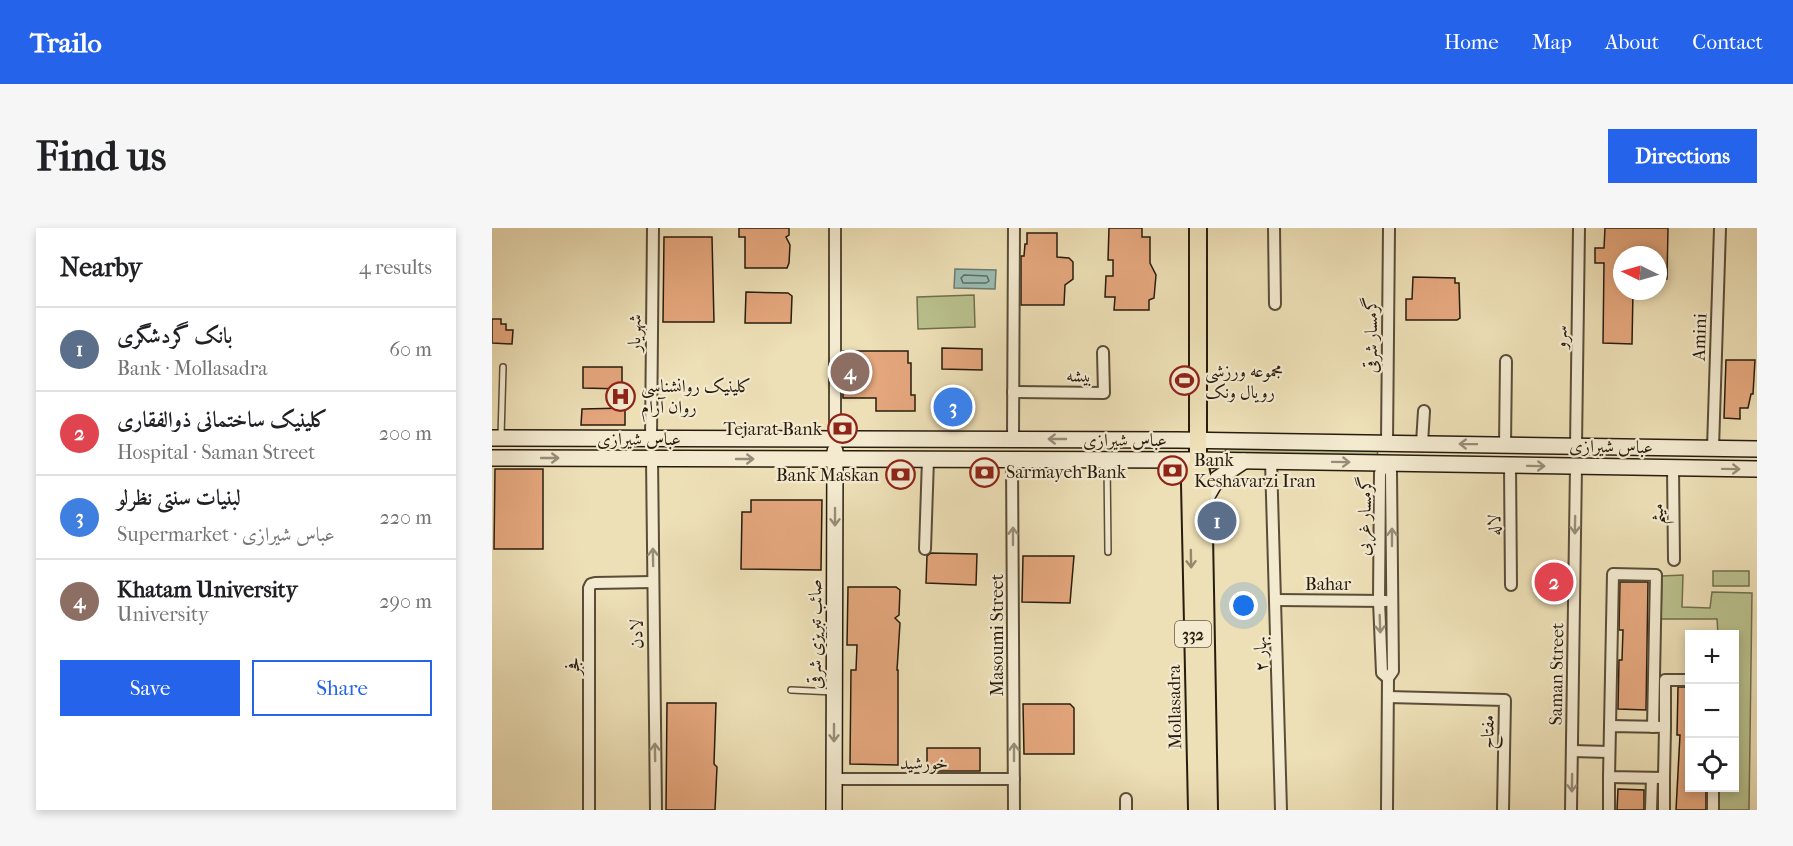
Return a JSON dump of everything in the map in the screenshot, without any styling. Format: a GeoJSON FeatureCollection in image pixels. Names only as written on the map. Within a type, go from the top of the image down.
{"type":"FeatureCollection","features":[{"type":"Feature","properties":{"kind":"main road","name":"Mollasadra"},"geometry":{"type":"LineString","coordinates":[[1198,228],[1198,460],[1203,480],[1209,810]]}},
{"type":"Feature","properties":{"kind":"main road","name":"عباس شیرازی"},"geometry":{"type":"LineString","coordinates":[[496,438],[1222,440],[1757,449]]}},
{"type":"Feature","properties":{"kind":"main road","name":"صائب تبریزی شرقی"},"geometry":{"type":"LineString","coordinates":[[834,810],[835,439]]}},
{"type":"Feature","properties":{"kind":"main road"},"geometry":{"type":"LineString","coordinates":[[1222,440],[1217,450],[1224,460]]}},
{"type":"Feature","properties":{"kind":"main road"},"geometry":{"type":"LineString","coordinates":[[1387,443],[1387,463]]}},
{"type":"Feature","properties":{"kind":"main road","name":"عباس شیرازی"},"geometry":{"type":"LineString","coordinates":[[492,458],[1224,460],[1757,469]]}},
{"type":"Feature","properties":{"kind":"main road","name":"Mollasadra"},"geometry":{"type":"LineString","coordinates":[[1197,810],[1190,484],[1198,460]]}},
{"type":"Feature","properties":{"kind":"main road"},"geometry":{"type":"LineString","coordinates":[[1203,503],[1217,479],[1244,461]]}},
{"type":"Feature","properties":{"kind":"street","name":"شهریار"},"geometry":{"type":"LineString","coordinates":[[651,438],[653,228]]}},
{"type":"Feature","properties":{"kind":"street"},"geometry":{"type":"LineString","coordinates":[[835,228],[835,439]]}},
{"type":"Feature","properties":{"kind":"street"},"geometry":{"type":"LineString","coordinates":[[1013,439],[1014,228]]}},
{"type":"Feature","properties":{"kind":"street"},"geometry":{"type":"LineString","coordinates":[[1274,228],[1275,304]]}},
{"type":"Feature","properties":{"kind":"street","name":"گرمسار شرقی"},"geometry":{"type":"LineString","coordinates":[[1387,443],[1389,228]]}},
{"type":"Feature","properties":{"kind":"street","name":"سرو"},"geometry":{"type":"LineString","coordinates":[[1576,446],[1579,228]]}},
{"type":"Feature","properties":{"kind":"street","name":"Amini"},"geometry":{"type":"LineString","coordinates":[[1713,448],[1720,228]]}},
{"type":"Feature","properties":{"kind":"street","name":"بیشه"},"geometry":{"type":"LineString","coordinates":[[1013,392],[1104,393],[1103,352]]}},
{"type":"Feature","properties":{"kind":"street"},"geometry":{"type":"LineString","coordinates":[[1505,445],[1506,361]]}},
{"type":"Feature","properties":{"kind":"street"},"geometry":{"type":"LineString","coordinates":[[1422,443],[1424,411]]}},
{"type":"Feature","properties":{"kind":"street","name":"لادن"},"geometry":{"type":"LineString","coordinates":[[652,458],[656,810]]}},
{"type":"Feature","properties":{"kind":"street"},"geometry":{"type":"LineString","coordinates":[[925,549],[928,459]]}},
{"type":"Feature","properties":{"kind":"street","name":"Masoumi Street"},"geometry":{"type":"LineString","coordinates":[[1012,459],[1014,810]]}},
{"type":"Feature","properties":{"kind":"street","name":"بهار ۲"},"geometry":{"type":"LineString","coordinates":[[1271,461],[1281,810]]}},
{"type":"Feature","properties":{"kind":"street","name":"گرمسار غربی"},"geometry":{"type":"LineString","coordinates":[[1387,463],[1380,473],[1379,601],[1382,673],[1388,678]]}},
{"type":"Feature","properties":{"kind":"street","name":"گرمسار غربی"},"geometry":{"type":"LineString","coordinates":[[1387,463],[1391,472],[1393,671],[1388,678],[1387,810]]}},
{"type":"Feature","properties":{"kind":"street","name":"لاله"},"geometry":{"type":"LineString","coordinates":[[1510,465],[1511,585]]}},
{"type":"Feature","properties":{"kind":"street","name":"Saman Street"},"geometry":{"type":"LineString","coordinates":[[1571,810],[1576,466]]}},
{"type":"Feature","properties":{"kind":"street","name":"میثم"},"geometry":{"type":"LineString","coordinates":[[1674,468],[1674,560]]}},
{"type":"Feature","properties":{"kind":"street"},"geometry":{"type":"LineString","coordinates":[[1609,810],[1612,574],[1656,574],[1653,727]]}},
{"type":"Feature","properties":{"kind":"street","name":"فجر"},"geometry":{"type":"LineString","coordinates":[[589,810],[589,588],[595,583],[653,582]]}},
{"type":"Feature","properties":{"kind":"street","name":"Bahar"},"geometry":{"type":"LineString","coordinates":[[1276,600],[1392,601]]}},
{"type":"Feature","properties":{"kind":"street"},"geometry":{"type":"LineString","coordinates":[[1664,810],[1665,680],[1685,680]]}},
{"type":"Feature","properties":{"kind":"street","name":"مفتاح"},"geometry":{"type":"LineString","coordinates":[[1388,697],[1505,700],[1503,810]]}},
{"type":"Feature","properties":{"kind":"street"},"geometry":{"type":"LineString","coordinates":[[1610,726],[1665,727]]}},
{"type":"Feature","properties":{"kind":"street"},"geometry":{"type":"LineString","coordinates":[[1572,752],[1609,752]]}},
{"type":"Feature","properties":{"kind":"street"},"geometry":{"type":"LineString","coordinates":[[1609,777],[1664,778]]}},
{"type":"Feature","properties":{"kind":"street"},"geometry":{"type":"LineString","coordinates":[[1651,810],[1652,778]]}},
{"type":"Feature","properties":{"kind":"street","name":"خورشید"},"geometry":{"type":"LineString","coordinates":[[834,779],[1014,780]]}},
{"type":"Feature","properties":{"kind":"street"},"geometry":{"type":"LineString","coordinates":[[1713,792],[1713,810]]}},
{"type":"Feature","properties":{"kind":"lane"},"geometry":{"type":"LineString","coordinates":[[496,438],[503,368]]}},
{"type":"Feature","properties":{"kind":"lane"},"geometry":{"type":"LineString","coordinates":[[1107,460],[1108,552]]}},
{"type":"Feature","properties":{"kind":"lane"},"geometry":{"type":"LineString","coordinates":[[791,690],[834,692]]}},
{"type":"Feature","properties":{"kind":"green space"},"geometry":{"type":"Polygon","coordinates":[[[974,295],[975,327],[918,329],[917,297],[974,295]]]}},
{"type":"Feature","properties":{"kind":"green space"},"geometry":{"type":"Polygon","coordinates":[[[1226,446],[1375,447],[1378,451],[1377,455],[1372,458],[1230,454],[1225,453],[1226,446]]]}},
{"type":"Feature","properties":{"kind":"green space"},"geometry":{"type":"Polygon","coordinates":[[[1713,571],[1749,571],[1749,586],[1713,586],[1713,571]]]}},
{"type":"Feature","properties":{"kind":"green space"},"geometry":{"type":"Polygon","coordinates":[[[1683,575],[1682,607],[1710,608],[1712,592],[1752,593],[1749,810],[1717,810],[1717,792],[1739,792],[1739,630],[1718,630],[1717,619],[1661,619],[1662,576],[1683,575]]]}},
{"type":"Feature","properties":{"kind":"water"},"geometry":{"type":"Polygon","coordinates":[[[955,269],[996,270],[995,289],[954,288],[955,269]]]}},
{"type":"Feature","properties":{"kind":"building"},"geometry":{"type":"Polygon","coordinates":[[[739,228],[789,228],[789,235],[786,237],[790,245],[787,268],[745,268],[745,237],[739,237],[739,228]]]}},
{"type":"Feature","properties":{"kind":"building"},"geometry":{"type":"Polygon","coordinates":[[[1109,228],[1142,228],[1142,237],[1150,237],[1150,263],[1156,275],[1154,298],[1149,300],[1149,310],[1114,310],[1115,297],[1105,297],[1106,276],[1113,276],[1113,260],[1108,260],[1109,228]]]}},
{"type":"Feature","properties":{"kind":"building"},"geometry":{"type":"Polygon","coordinates":[[[1605,228],[1668,228],[1667,279],[1667,246],[1613,246],[1613,300],[1633,300],[1632,344],[1603,343],[1604,263],[1595,263],[1595,248],[1604,248],[1605,228]]]}},
{"type":"Feature","properties":{"kind":"building"},"geometry":{"type":"Polygon","coordinates":[[[1027,233],[1057,233],[1057,257],[1069,258],[1073,262],[1073,279],[1065,285],[1064,305],[1021,305],[1021,256],[1024,256],[1027,233]]]}},
{"type":"Feature","properties":{"kind":"building"},"geometry":{"type":"Polygon","coordinates":[[[664,237],[712,237],[714,322],[663,322],[664,237]]]}},
{"type":"Feature","properties":{"kind":"building"},"geometry":{"type":"Polygon","coordinates":[[[1413,277],[1455,278],[1455,283],[1459,283],[1460,318],[1457,320],[1406,320],[1406,299],[1412,299],[1413,277]]]}},
{"type":"Feature","properties":{"kind":"building"},"geometry":{"type":"Polygon","coordinates":[[[746,292],[788,293],[792,296],[791,323],[745,323],[746,292]]]}},
{"type":"Feature","properties":{"kind":"building"},"geometry":{"type":"Polygon","coordinates":[[[492,319],[501,319],[501,324],[506,324],[506,330],[513,330],[512,344],[492,343],[492,319]]]}},
{"type":"Feature","properties":{"kind":"building"},"geometry":{"type":"Polygon","coordinates":[[[942,348],[982,349],[982,370],[942,369],[942,348]]]}},
{"type":"Feature","properties":{"kind":"building"},"geometry":{"type":"Polygon","coordinates":[[[843,351],[908,351],[908,363],[911,363],[911,395],[915,395],[915,411],[876,411],[876,398],[843,398],[843,351]]]}},
{"type":"Feature","properties":{"kind":"building"},"geometry":{"type":"Polygon","coordinates":[[[1726,360],[1755,360],[1753,394],[1751,394],[1748,408],[1740,408],[1740,419],[1724,418],[1726,360]]]}},
{"type":"Feature","properties":{"kind":"building"},"geometry":{"type":"Polygon","coordinates":[[[583,367],[622,367],[622,389],[583,388],[583,367]]]}},
{"type":"Feature","properties":{"kind":"building"},"geometry":{"type":"Polygon","coordinates":[[[625,408],[625,425],[581,425],[582,409],[625,408]]]}},
{"type":"Feature","properties":{"kind":"building"},"geometry":{"type":"Polygon","coordinates":[[[495,469],[543,469],[543,549],[494,549],[495,469]]]}},
{"type":"Feature","properties":{"kind":"building"},"geometry":{"type":"Polygon","coordinates":[[[751,500],[822,500],[821,570],[741,569],[742,512],[751,512],[751,500]]]}},
{"type":"Feature","properties":{"kind":"building"},"geometry":{"type":"Polygon","coordinates":[[[931,553],[977,554],[976,585],[926,583],[927,556],[931,553]]]}},
{"type":"Feature","properties":{"kind":"building"},"geometry":{"type":"Polygon","coordinates":[[[1023,556],[1074,556],[1070,603],[1022,602],[1023,556]]]}},
{"type":"Feature","properties":{"kind":"building"},"geometry":{"type":"Polygon","coordinates":[[[1620,582],[1648,582],[1646,710],[1618,709],[1619,660],[1622,660],[1623,630],[1619,630],[1620,582]]]}},
{"type":"Feature","properties":{"kind":"building"},"geometry":{"type":"Polygon","coordinates":[[[848,587],[896,587],[900,590],[899,615],[895,618],[900,623],[897,670],[898,765],[850,764],[851,670],[856,670],[857,645],[847,645],[848,587]]]}},
{"type":"Feature","properties":{"kind":"building"},"geometry":{"type":"Polygon","coordinates":[[[1678,687],[1685,687],[1685,792],[1706,792],[1706,810],[1676,810],[1680,735],[1677,735],[1678,687]]]}},
{"type":"Feature","properties":{"kind":"building"},"geometry":{"type":"Polygon","coordinates":[[[667,703],[716,703],[715,810],[666,810],[667,703]]]}},
{"type":"Feature","properties":{"kind":"building"},"geometry":{"type":"Polygon","coordinates":[[[1023,704],[1070,704],[1074,708],[1074,754],[1024,754],[1023,704]]]}},
{"type":"Feature","properties":{"kind":"building"},"geometry":{"type":"Polygon","coordinates":[[[927,748],[980,748],[980,771],[927,771],[927,748]]]}},
{"type":"Feature","properties":{"kind":"building"},"geometry":{"type":"Polygon","coordinates":[[[1618,789],[1644,790],[1644,810],[1617,810],[1618,789]]]}},
{"type":"Feature","properties":{"kind":"place","name":"Khatam University"},"geometry":{"type":"Point","coordinates":[850,372]}},
{"type":"Feature","properties":{"kind":"place","name":"مجموعه ورزشی رویال ونک"},"geometry":{"type":"Point","coordinates":[1184,381]}},
{"type":"Feature","properties":{"kind":"place","name":"کلینیک روانشناسی روان آرام"},"geometry":{"type":"Point","coordinates":[620,396]}},
{"type":"Feature","properties":{"kind":"place","name":"لبنیات سنتی نظرلو"},"geometry":{"type":"Point","coordinates":[953,407]}},
{"type":"Feature","properties":{"kind":"place","name":"Tejarat Bank"},"geometry":{"type":"Point","coordinates":[843,429]}},
{"type":"Feature","properties":{"kind":"place","name":"Bank Keshavarzi Iran"},"geometry":{"type":"Point","coordinates":[1173,470]}},
{"type":"Feature","properties":{"kind":"place","name":"Sarmayeh Bank"},"geometry":{"type":"Point","coordinates":[985,472]}},
{"type":"Feature","properties":{"kind":"place","name":"Bank Maskan"},"geometry":{"type":"Point","coordinates":[900,475]}},
{"type":"Feature","properties":{"kind":"place","name":"بانک گردشگری"},"geometry":{"type":"Point","coordinates":[1217,521]}},
{"type":"Feature","properties":{"kind":"place","name":"کلینیک ساختمانی ذوالفقاری"},"geometry":{"type":"Point","coordinates":[1554,582]}}]}
